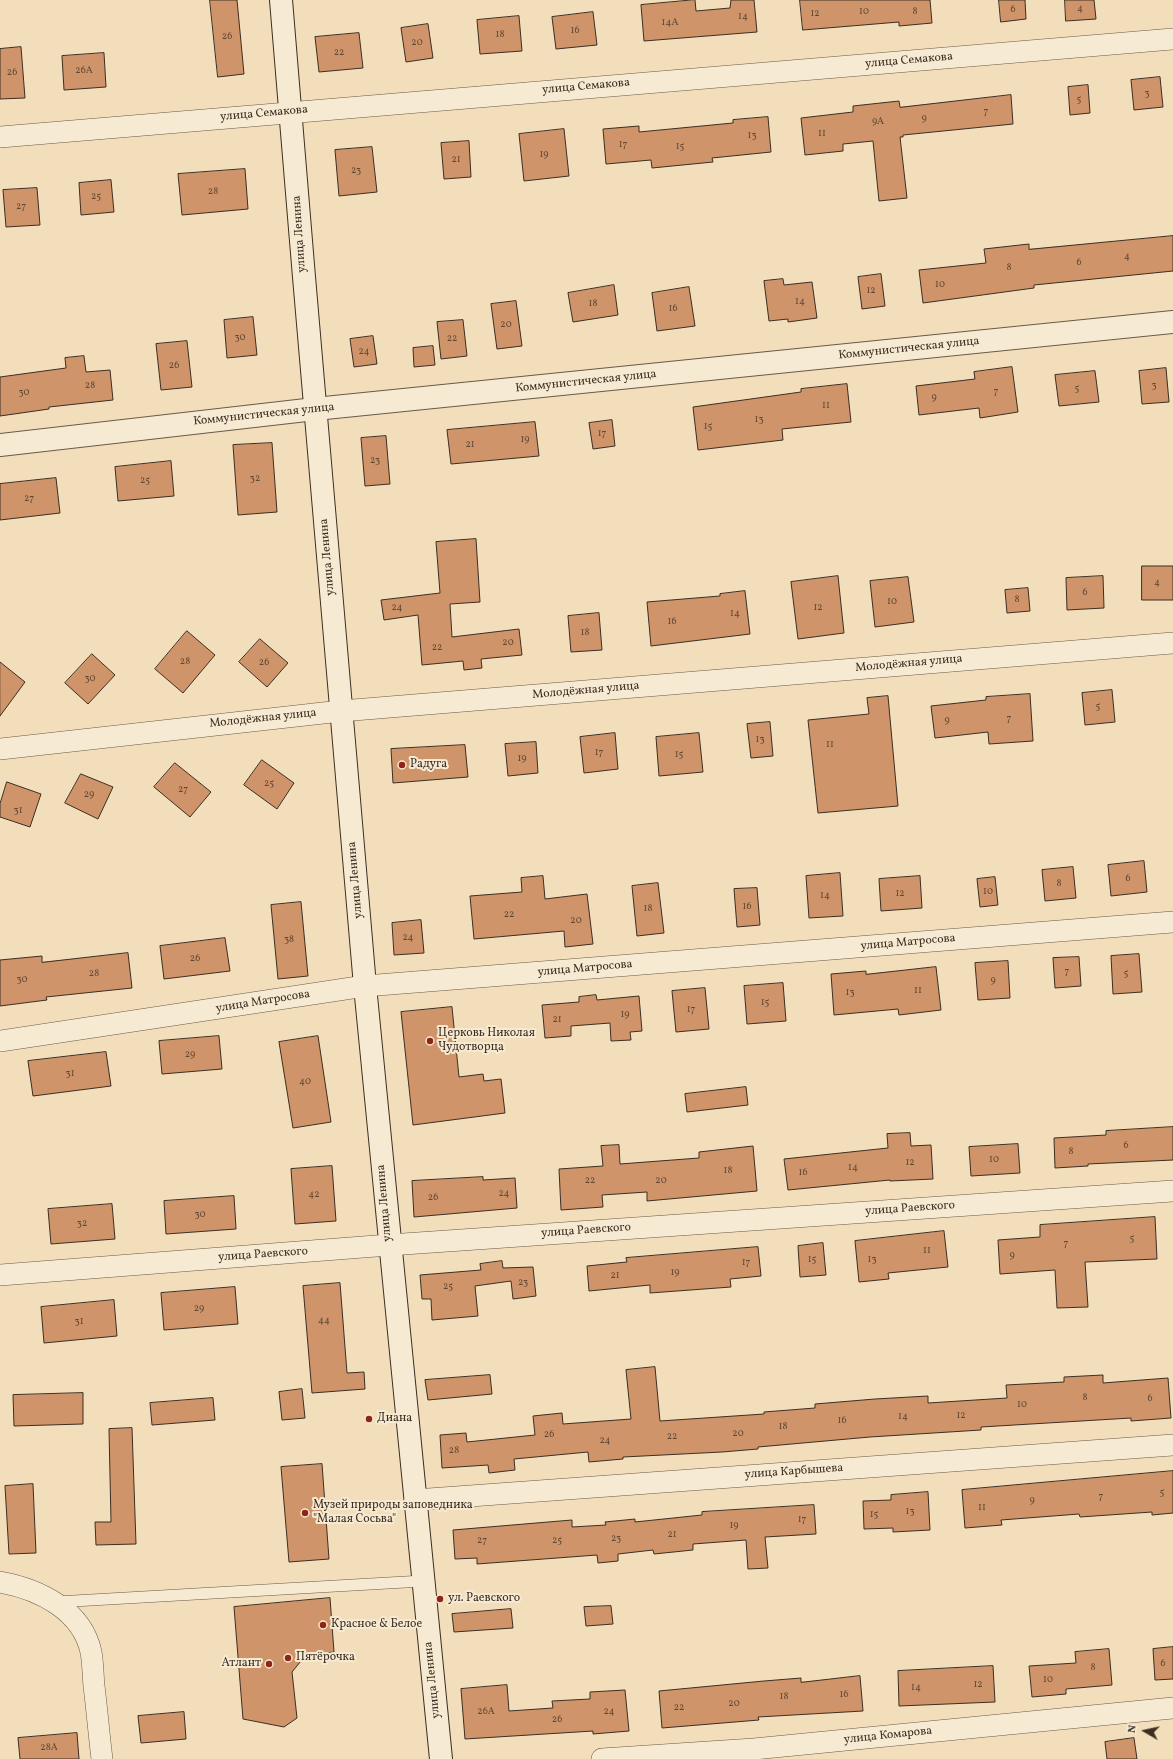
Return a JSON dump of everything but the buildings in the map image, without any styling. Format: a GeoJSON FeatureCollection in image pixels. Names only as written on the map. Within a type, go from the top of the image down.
{"type":"FeatureCollection","features":[{"type":"Feature","properties":{"kind":"main road","name":"улица Ленина"},"geometry":{"type":"LineString","coordinates":[[281,0],[365,986],[389,1245],[441,1759]]}},
{"type":"Feature","properties":{"kind":"main road","name":"Коммунистическая улица"},"geometry":{"type":"LineString","coordinates":[[0,445],[315,409],[1173,322]]}},
{"type":"Feature","properties":{"kind":"street","name":"улица Семакова"},"geometry":{"type":"LineString","coordinates":[[0,137],[1173,39]]}},
{"type":"Feature","properties":{"kind":"street","name":"Молодёжная улица"},"geometry":{"type":"LineString","coordinates":[[0,749],[341,711],[1173,643]]}},
{"type":"Feature","properties":{"kind":"street","name":"улица Матросова"},"geometry":{"type":"LineString","coordinates":[[0,1041],[365,986],[1173,922]]}},
{"type":"Feature","properties":{"kind":"street","name":"улица Раевского"},"geometry":{"type":"LineString","coordinates":[[0,1275],[389,1245],[1173,1191]]}},
{"type":"Feature","properties":{"kind":"street","name":"улица Карбышева"},"geometry":{"type":"LineString","coordinates":[[415,1500],[1173,1445]]}},
{"type":"Feature","properties":{"kind":"street"},"geometry":{"type":"LineString","coordinates":[[0,1582],[34,1591],[56,1602],[82,1629],[91,1651],[102,1759]]}},
{"type":"Feature","properties":{"kind":"street","name":"улица Комарова"},"geometry":{"type":"LineString","coordinates":[[602,1759],[755,1754],[1173,1708]]}},
{"type":"Feature","properties":{"kind":"lane"},"geometry":{"type":"LineString","coordinates":[[56,1602],[423,1581]]}},
{"type":"Feature","properties":{"kind":"place","name":"Радуга"},"geometry":{"type":"Point","coordinates":[402,765]}},
{"type":"Feature","properties":{"kind":"place","name":"Церковь Николая Чудотворца"},"geometry":{"type":"Point","coordinates":[430,1041]}},
{"type":"Feature","properties":{"kind":"place","name":"Диана"},"geometry":{"type":"Point","coordinates":[369,1419]}},
{"type":"Feature","properties":{"kind":"place","name":"Музей природы заповедника \"Малая Сосьва\""},"geometry":{"type":"Point","coordinates":[305,1513]}},
{"type":"Feature","properties":{"kind":"place","name":"ул. Раевского"},"geometry":{"type":"Point","coordinates":[440,1599]}},
{"type":"Feature","properties":{"kind":"place","name":"Красное & Белое"},"geometry":{"type":"Point","coordinates":[323,1625]}},
{"type":"Feature","properties":{"kind":"place","name":"Пятёрочка"},"geometry":{"type":"Point","coordinates":[288,1658]}},
{"type":"Feature","properties":{"kind":"place","name":"Атлант"},"geometry":{"type":"Point","coordinates":[269,1664]}}]}
